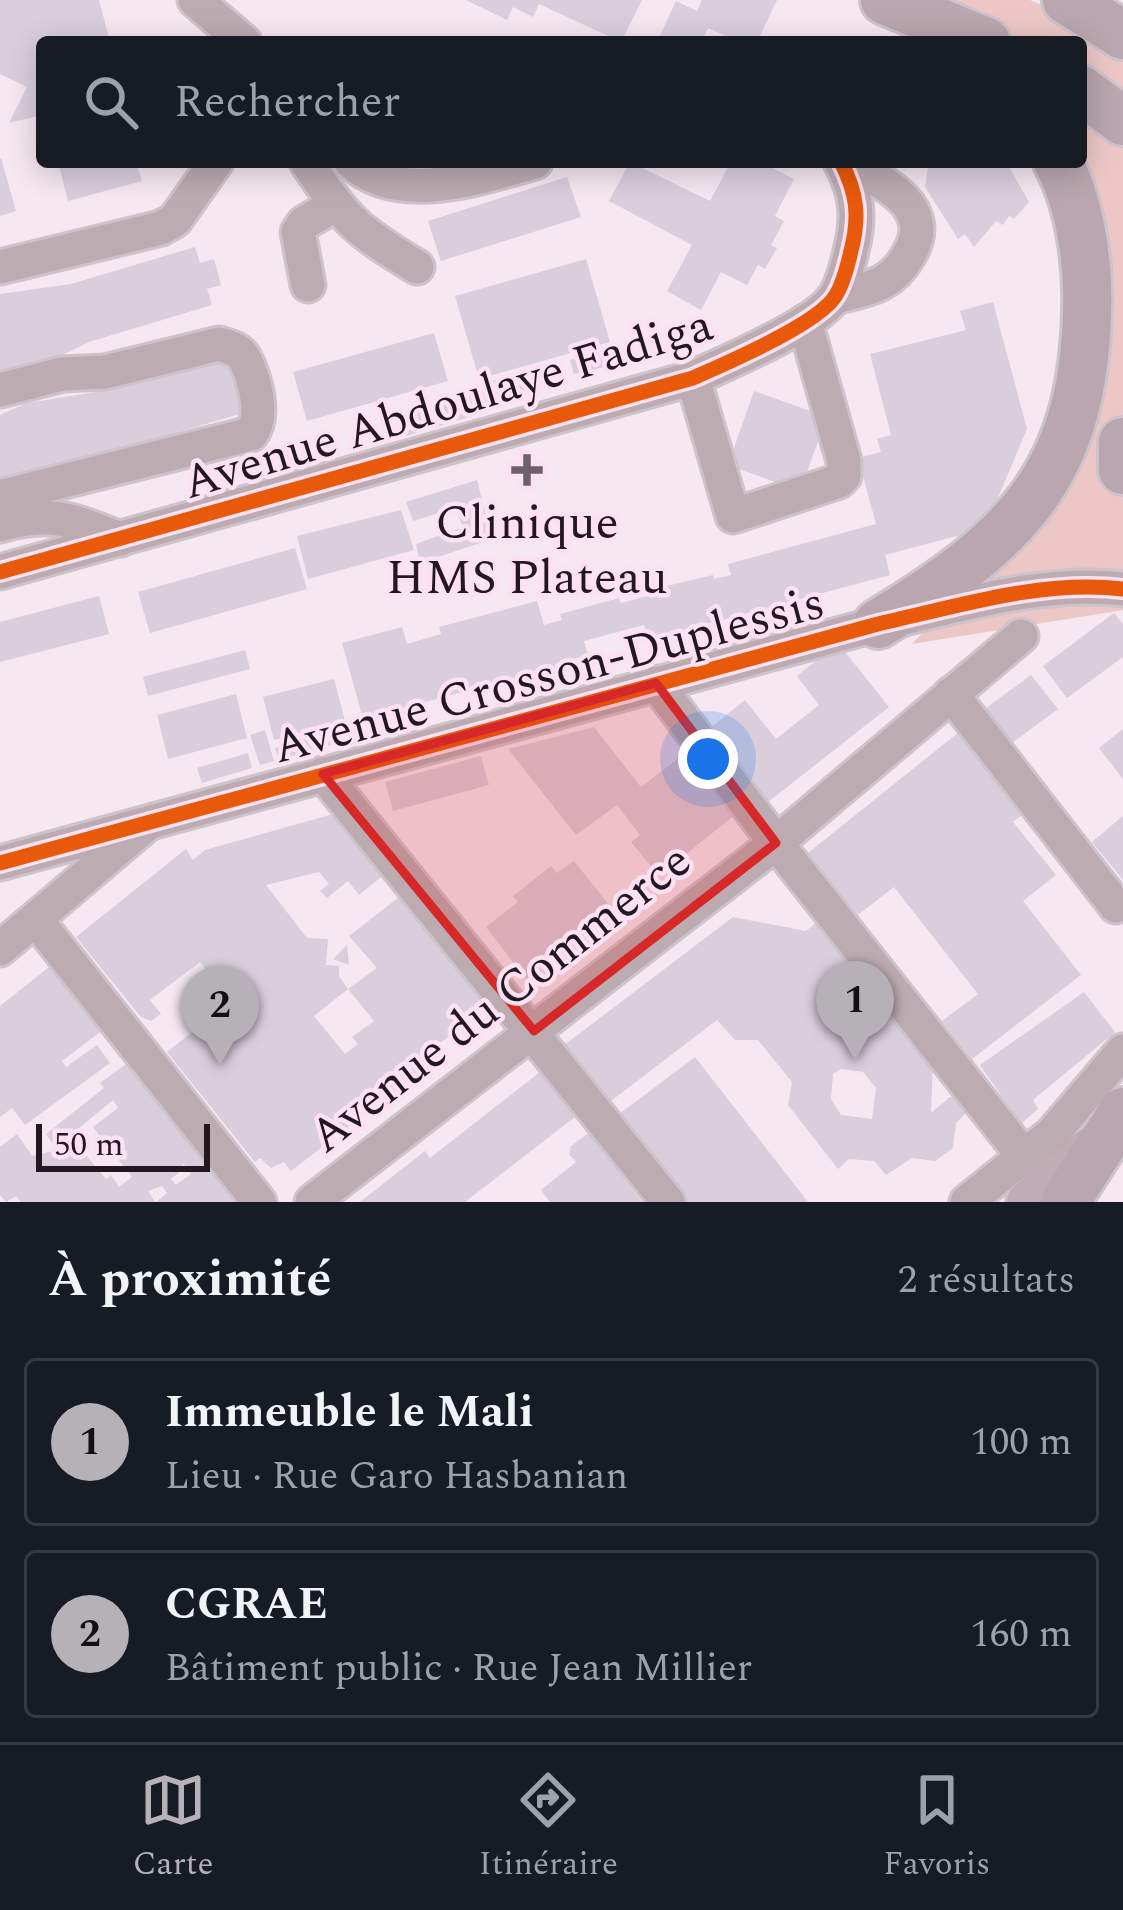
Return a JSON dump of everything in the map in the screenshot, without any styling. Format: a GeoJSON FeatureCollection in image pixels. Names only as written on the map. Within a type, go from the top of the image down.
{"type":"FeatureCollection","features":[{"type":"Feature","properties":{"kind":"highway"},"geometry":{"type":"LineString","coordinates":[[885,0],[965,36]]}},
{"type":"Feature","properties":{"kind":"highway"},"geometry":{"type":"LineString","coordinates":[[1066,0],[1123,35]]}},
{"type":"Feature","properties":{"kind":"highway"},"geometry":{"type":"LineString","coordinates":[[1087,94],[1123,121]]}},
{"type":"Feature","properties":{"kind":"highway"},"geometry":{"type":"LineString","coordinates":[[878,624],[949,581],[983,553],[1046,480],[1068,438],[1082,387],[1088,286],[1075,215],[1060,168]]}},
{"type":"Feature","properties":{"kind":"highway"},"geometry":{"type":"LineString","coordinates":[[1123,442],[1123,470]]}},
{"type":"Feature","properties":{"kind":"highway"},"geometry":{"type":"LineString","coordinates":[[1065,1202],[1114,1125]]}},
{"type":"Feature","properties":{"kind":"main road"},"geometry":{"type":"LineString","coordinates":[[1028,1202],[1114,1125]]}},
{"type":"Feature","properties":{"kind":"street"},"geometry":{"type":"LineString","coordinates":[[195,0],[237,36]]}},
{"type":"Feature","properties":{"kind":"street"},"geometry":{"type":"LineString","coordinates":[[0,266],[161,228],[175,220],[212,168]]}},
{"type":"Feature","properties":{"kind":"street"},"geometry":{"type":"LineString","coordinates":[[311,168],[360,233],[417,267]]}},
{"type":"Feature","properties":{"kind":"street"},"geometry":{"type":"LineString","coordinates":[[363,168],[416,185],[458,183],[514,168]]}},
{"type":"Feature","properties":{"kind":"street"},"geometry":{"type":"LineString","coordinates":[[836,298],[857,226],[856,190],[846,168]]}},
{"type":"Feature","properties":{"kind":"street","name":"Avenue Abdoulaye Fadiga"},"geometry":{"type":"LineString","coordinates":[[0,572],[693,378],[805,322],[836,298],[884,282],[902,266],[918,241],[916,216],[886,183],[855,168]]}},
{"type":"Feature","properties":{"kind":"street"},"geometry":{"type":"LineString","coordinates":[[308,286],[298,232],[304,223],[335,205]]}},
{"type":"Feature","properties":{"kind":"street"},"geometry":{"type":"LineString","coordinates":[[693,378],[733,516],[839,482],[844,460],[805,322]]}},
{"type":"Feature","properties":{"kind":"street"},"geometry":{"type":"LineString","coordinates":[[0,390],[62,374],[105,372],[219,344],[244,357],[260,415],[251,434],[0,497]]}},
{"type":"Feature","properties":{"kind":"street"},"geometry":{"type":"LineString","coordinates":[[0,525],[28,516],[56,515],[120,538]]}},
{"type":"Feature","properties":{"kind":"street","name":"Avenue Crosson-Duplessis"},"geometry":{"type":"LineString","coordinates":[[0,863],[878,624],[1008,597],[1123,589]]}},
{"type":"Feature","properties":{"kind":"street","name":"Avenue du Commerce"},"geometry":{"type":"LineString","coordinates":[[312,1202],[776,843],[1021,636]]}},
{"type":"Feature","properties":{"kind":"street"},"geometry":{"type":"LineString","coordinates":[[656,683],[1026,1159]]}},
{"type":"Feature","properties":{"kind":"street"},"geometry":{"type":"LineString","coordinates":[[951,694],[1115,906]]}},
{"type":"Feature","properties":{"kind":"street"},"geometry":{"type":"LineString","coordinates":[[323,774],[668,1202]]}},
{"type":"Feature","properties":{"kind":"street"},"geometry":{"type":"LineString","coordinates":[[0,949],[152,820]]}},
{"type":"Feature","properties":{"kind":"street"},"geometry":{"type":"LineString","coordinates":[[38,921],[259,1202]]}},
{"type":"Feature","properties":{"kind":"street"},"geometry":{"type":"LineString","coordinates":[[967,1202],[1052,1134],[1123,1051]]}},
{"type":"Feature","properties":{"kind":"highlighted area"},"geometry":{"type":"Polygon","coordinates":[[[656,683],[776,843],[534,1031],[323,774],[656,683]]]}},
{"type":"Feature","properties":{"kind":"shaded area"},"geometry":{"type":"Polygon","coordinates":[[[940,0],[1030,0],[1064,14],[1123,51],[1123,610],[912,644],[1057,488],[1081,168],[1087,168],[1087,36],[982,36],[940,0]]]}},
{"type":"Feature","properties":{"kind":"building"},"geometry":{"type":"Polygon","coordinates":[[[0,0],[99,0],[108,36],[36,36],[36,116],[9,123],[27,87],[0,74],[0,0]]]}},
{"type":"Feature","properties":{"kind":"building"},"geometry":{"type":"Polygon","coordinates":[[[466,0],[642,0],[624,36],[608,36],[539,4],[533,17],[513,7],[507,20],[466,0]]]}},
{"type":"Feature","properties":{"kind":"building"},"geometry":{"type":"Polygon","coordinates":[[[702,0],[777,0],[760,36],[726,36],[708,28],[704,36],[660,36],[676,1],[697,11],[702,0]]]}},
{"type":"Feature","properties":{"kind":"building"},"geometry":{"type":"Polygon","coordinates":[[[0,159],[16,211],[0,216],[0,159]]]}},
{"type":"Feature","properties":{"kind":"building"},"geometry":{"type":"Polygon","coordinates":[[[60,168],[138,168],[142,181],[68,201],[60,168]]]}},
{"type":"Feature","properties":{"kind":"building"},"geometry":{"type":"Polygon","coordinates":[[[627,168],[642,168],[710,201],[728,168],[773,168],[794,179],[775,216],[784,221],[765,269],[758,265],[747,285],[721,272],[701,310],[667,291],[692,245],[609,201],[627,168]]]}},
{"type":"Feature","properties":{"kind":"building"},"geometry":{"type":"Polygon","coordinates":[[[928,168],[1009,168],[1029,202],[1014,219],[1009,216],[1003,225],[996,221],[974,247],[965,234],[958,239],[925,187],[928,168]]]}},
{"type":"Feature","properties":{"kind":"building"},"geometry":{"type":"Polygon","coordinates":[[[567,177],[581,217],[441,261],[428,221],[567,177]]]}},
{"type":"Feature","properties":{"kind":"building"},"geometry":{"type":"Polygon","coordinates":[[[195,247],[200,263],[214,259],[221,285],[207,289],[212,305],[89,342],[42,365],[0,374],[0,294],[71,284],[195,247]]]}},
{"type":"Feature","properties":{"kind":"building"},"geometry":{"type":"Polygon","coordinates":[[[586,259],[610,342],[479,379],[455,296],[586,259]]]}},
{"type":"Feature","properties":{"kind":"building"},"geometry":{"type":"Polygon","coordinates":[[[993,302],[1027,429],[997,500],[972,532],[885,555],[890,575],[647,640],[644,625],[584,641],[588,655],[555,667],[363,719],[342,643],[402,627],[407,644],[441,634],[439,627],[537,601],[544,625],[562,620],[560,614],[619,598],[621,603],[655,594],[654,589],[731,575],[728,564],[876,524],[858,458],[881,452],[877,439],[891,435],[870,354],[966,330],[960,311],[993,302]]]}},
{"type":"Feature","properties":{"kind":"building"},"geometry":{"type":"Polygon","coordinates":[[[434,333],[448,381],[307,421],[293,372],[434,333]]]}},
{"type":"Feature","properties":{"kind":"building"},"geometry":{"type":"Polygon","coordinates":[[[600,353],[604,367],[574,374],[570,360],[600,353]]]}},
{"type":"Feature","properties":{"kind":"building"},"geometry":{"type":"Polygon","coordinates":[[[225,355],[230,372],[244,367],[252,393],[238,397],[243,413],[119,450],[96,463],[0,483],[0,415],[27,403],[102,391],[225,355]]]}},
{"type":"Feature","properties":{"kind":"building"},"geometry":{"type":"Polygon","coordinates":[[[522,374],[527,392],[497,400],[492,381],[522,374]]]}},
{"type":"Feature","properties":{"kind":"building"},"geometry":{"type":"Polygon","coordinates":[[[487,391],[493,410],[406,436],[400,418],[487,391]]]}},
{"type":"Feature","properties":{"kind":"building"},"geometry":{"type":"Polygon","coordinates":[[[754,391],[827,417],[800,491],[728,465],[754,391]]]}},
{"type":"Feature","properties":{"kind":"building"},"geometry":{"type":"Polygon","coordinates":[[[477,480],[492,539],[420,563],[416,544],[463,527],[455,508],[413,521],[406,502],[477,480]]]}},
{"type":"Feature","properties":{"kind":"building"},"geometry":{"type":"Polygon","coordinates":[[[401,510],[414,550],[308,579],[297,536],[401,510]]]}},
{"type":"Feature","properties":{"kind":"building"},"geometry":{"type":"Polygon","coordinates":[[[295,548],[307,589],[150,633],[138,592],[295,548]]]}},
{"type":"Feature","properties":{"kind":"building"},"geometry":{"type":"Polygon","coordinates":[[[99,596],[109,634],[0,662],[0,622],[99,596]]]}},
{"type":"Feature","properties":{"kind":"building"},"geometry":{"type":"Polygon","coordinates":[[[1114,613],[1123,624],[1123,657],[1067,698],[1043,666],[1114,613]]]}},
{"type":"Feature","properties":{"kind":"building"},"geometry":{"type":"Polygon","coordinates":[[[838,643],[889,707],[763,806],[705,732],[745,700],[776,739],[819,705],[797,676],[838,643]]]}},
{"type":"Feature","properties":{"kind":"building"},"geometry":{"type":"Polygon","coordinates":[[[245,650],[250,669],[148,696],[143,677],[245,650]]]}},
{"type":"Feature","properties":{"kind":"building"},"geometry":{"type":"Polygon","coordinates":[[[1031,675],[1058,709],[1012,743],[986,708],[1031,675]]]}},
{"type":"Feature","properties":{"kind":"building"},"geometry":{"type":"Polygon","coordinates":[[[334,679],[345,721],[274,740],[263,697],[334,679]]]}},
{"type":"Feature","properties":{"kind":"building"},"geometry":{"type":"Polygon","coordinates":[[[236,694],[247,738],[168,759],[157,715],[236,694]]]}},
{"type":"Feature","properties":{"kind":"building"},"geometry":{"type":"Polygon","coordinates":[[[969,724],[1027,811],[1013,822],[1056,875],[1023,901],[1081,975],[972,1059],[942,1021],[978,994],[894,887],[858,915],[808,853],[969,724]]]}},
{"type":"Feature","properties":{"kind":"building"},"geometry":{"type":"Polygon","coordinates":[[[352,726],[355,738],[278,760],[275,748],[352,726]]]}},
{"type":"Feature","properties":{"kind":"building"},"geometry":{"type":"Polygon","coordinates":[[[594,727],[641,787],[688,751],[736,814],[659,876],[631,842],[640,835],[617,805],[576,835],[508,749],[594,727]]]}},
{"type":"Feature","properties":{"kind":"building"},"geometry":{"type":"Polygon","coordinates":[[[1123,729],[1123,779],[1099,748],[1123,729]]]}},
{"type":"Feature","properties":{"kind":"building"},"geometry":{"type":"Polygon","coordinates":[[[265,730],[274,761],[260,765],[250,735],[265,730]]]}},
{"type":"Feature","properties":{"kind":"building"},"geometry":{"type":"Polygon","coordinates":[[[248,753],[252,768],[202,783],[197,768],[248,753]]]}},
{"type":"Feature","properties":{"kind":"building"},"geometry":{"type":"Polygon","coordinates":[[[481,756],[489,785],[393,811],[385,782],[481,756]]]}},
{"type":"Feature","properties":{"kind":"building"},"geometry":{"type":"Polygon","coordinates":[[[337,813],[386,873],[359,895],[348,881],[327,898],[320,891],[329,884],[319,872],[266,885],[307,938],[328,939],[326,965],[339,966],[339,976],[348,989],[377,968],[349,936],[403,894],[491,1004],[431,1050],[437,1059],[291,1171],[284,1162],[271,1168],[260,1158],[255,1162],[167,1052],[215,1014],[223,1000],[223,992],[200,962],[150,1000],[161,1014],[151,1021],[141,1017],[76,937],[186,849],[193,860],[205,850],[337,813]],[[348,989],[314,1016],[345,1054],[358,1044],[352,1037],[374,1021],[348,989]]]}},
{"type":"Feature","properties":{"kind":"building"},"geometry":{"type":"Polygon","coordinates":[[[1123,816],[1123,880],[1092,842],[1123,816]]]}},
{"type":"Feature","properties":{"kind":"building"},"geometry":{"type":"Polygon","coordinates":[[[574,861],[614,911],[526,979],[486,927],[518,902],[513,896],[551,866],[557,873],[574,861]]]}},
{"type":"Feature","properties":{"kind":"building"},"geometry":{"type":"Polygon","coordinates":[[[733,917],[806,931],[821,919],[933,1062],[931,1113],[950,1097],[959,1097],[966,1113],[956,1123],[953,1148],[935,1161],[912,1158],[886,1175],[874,1161],[849,1159],[838,1169],[788,1105],[792,1082],[758,1040],[735,1040],[717,1020],[607,1104],[563,1046],[733,917]],[[841,1069],[833,1074],[831,1099],[841,1115],[872,1119],[876,1088],[863,1072],[841,1069]]]}},
{"type":"Feature","properties":{"kind":"building"},"geometry":{"type":"Polygon","coordinates":[[[347,945],[349,965],[333,959],[347,945]]]}},
{"type":"Feature","properties":{"kind":"building"},"geometry":{"type":"Polygon","coordinates":[[[53,964],[104,1029],[62,1061],[66,1067],[97,1045],[110,1063],[25,1125],[12,1108],[0,1117],[0,1006],[53,964]]]}},
{"type":"Feature","properties":{"kind":"building"},"geometry":{"type":"Polygon","coordinates":[[[1084,992],[1115,1032],[1033,1100],[1038,1109],[1021,1124],[980,1065],[1084,992]]]}},
{"type":"Feature","properties":{"kind":"building"},"geometry":{"type":"Polygon","coordinates":[[[695,1057],[808,1202],[686,1202],[618,1115],[695,1057]]]}},
{"type":"Feature","properties":{"kind":"building"},"geometry":{"type":"Polygon","coordinates":[[[130,1061],[243,1202],[156,1202],[167,1193],[162,1186],[148,1191],[155,1202],[21,1202],[16,1196],[6,1202],[0,1195],[0,1147],[17,1134],[32,1156],[57,1150],[46,1134],[104,1088],[100,1083],[130,1061]],[[113,1100],[73,1133],[106,1179],[111,1175],[119,1187],[132,1177],[93,1127],[118,1108],[113,1100]],[[183,1163],[171,1179],[176,1185],[191,1174],[183,1163]]]}},
{"type":"Feature","properties":{"kind":"building"},"geometry":{"type":"Polygon","coordinates":[[[540,1072],[575,1117],[465,1202],[360,1202],[425,1151],[430,1158],[540,1072]]]}},
{"type":"Feature","properties":{"kind":"building"},"geometry":{"type":"Polygon","coordinates":[[[590,1132],[642,1202],[550,1202],[541,1190],[576,1162],[569,1154],[571,1146],[590,1132]]]}},
{"type":"Feature","properties":{"kind":"cycle path"},"geometry":{"type":"LineString","coordinates":[[0,572],[693,378],[748,353],[811,318],[839,290],[856,216],[844,168]]}},
{"type":"Feature","properties":{"kind":"cycle path"},"geometry":{"type":"LineString","coordinates":[[0,863],[878,624],[1031,591],[1123,589]]}},
{"type":"Feature","properties":{"kind":"place","name":"Clinique HMS Plateau"},"geometry":{"type":"Point","coordinates":[527,470]}},
{"type":"Feature","properties":{"kind":"place","name":"Immeuble le Mali"},"geometry":{"type":"Point","coordinates":[855,1060]}},
{"type":"Feature","properties":{"kind":"place","name":"CGRAE"},"geometry":{"type":"Point","coordinates":[220,1065]}}]}
